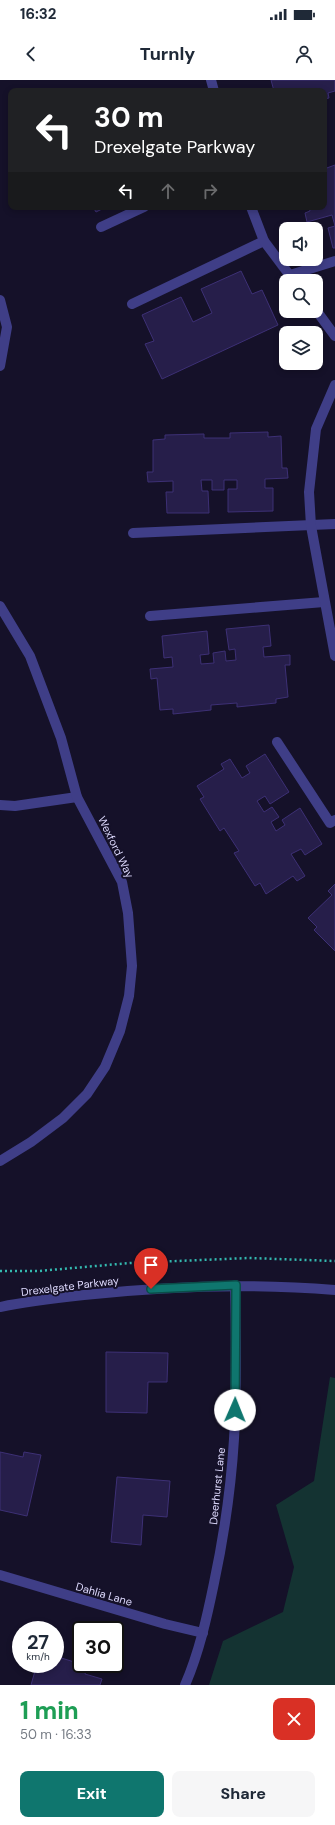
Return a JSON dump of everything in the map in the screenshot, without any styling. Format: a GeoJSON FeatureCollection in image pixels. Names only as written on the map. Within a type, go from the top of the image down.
{"type":"FeatureCollection","features":[{"type":"Feature","properties":{"kind":"street"},"geometry":{"type":"LineString","coordinates":[[101,227],[138,210]]}},
{"type":"Feature","properties":{"kind":"street"},"geometry":{"type":"LineString","coordinates":[[252,210],[264,241],[289,274]]}},
{"type":"Feature","properties":{"kind":"street"},"geometry":{"type":"LineString","coordinates":[[132,304],[264,241]]}},
{"type":"Feature","properties":{"kind":"street"},"geometry":{"type":"LineString","coordinates":[[302,274],[335,261]]}},
{"type":"Feature","properties":{"kind":"street"},"geometry":{"type":"LineString","coordinates":[[0,300],[4,328],[0,366]]}},
{"type":"Feature","properties":{"kind":"street"},"geometry":{"type":"LineString","coordinates":[[322,318],[335,336]]}},
{"type":"Feature","properties":{"kind":"street"},"geometry":{"type":"LineString","coordinates":[[335,385],[316,430],[309,492],[311,526],[324,602],[332,624],[335,656]]}},
{"type":"Feature","properties":{"kind":"street"},"geometry":{"type":"LineString","coordinates":[[133,533],[335,524]]}},
{"type":"Feature","properties":{"kind":"street"},"geometry":{"type":"LineString","coordinates":[[150,616],[324,602]]}},
{"type":"Feature","properties":{"kind":"street","name":"Wexford Way"},"geometry":{"type":"LineString","coordinates":[[0,606],[30,656],[61,738],[77,797],[122,882],[131,935],[132,966],[129,996],[120,1032],[105,1067],[87,1094],[63,1118],[31,1142],[0,1161]]}},
{"type":"Feature","properties":{"kind":"street"},"geometry":{"type":"LineString","coordinates":[[277,742],[330,823],[335,820]]}},
{"type":"Feature","properties":{"kind":"street"},"geometry":{"type":"LineString","coordinates":[[0,804],[15,806],[77,797]]}},
{"type":"Feature","properties":{"kind":"street","name":"Drexelgate Parkway"},"geometry":{"type":"LineString","coordinates":[[0,1307],[111,1292],[178,1287],[236,1285],[335,1290]]}},
{"type":"Feature","properties":{"kind":"street","name":"Deerhurst Lane"},"geometry":{"type":"LineString","coordinates":[[185,1685],[202,1633],[222,1544],[230,1490],[234,1438],[236,1285]]}},
{"type":"Feature","properties":{"kind":"street","name":"Dahlia Lane"},"geometry":{"type":"LineString","coordinates":[[0,1575],[165,1624],[202,1633]]}},
{"type":"Feature","properties":{"kind":"path"},"geometry":{"type":"LineString","coordinates":[[0,1271],[39,1271],[130,1263],[249,1258],[335,1261]]}},
{"type":"Feature","properties":{"kind":"green space"},"geometry":{"type":"Polygon","coordinates":[[[330,1377],[335,1378],[335,1685],[209,1685],[223,1641],[283,1612],[294,1567],[276,1505],[314,1481],[330,1377]]]}},
{"type":"Feature","properties":{"kind":"building"},"geometry":{"type":"Polygon","coordinates":[[[271,80],[335,80],[335,91],[328,93],[329,98],[327,98],[327,88],[273,88],[271,80]]]}},
{"type":"Feature","properties":{"kind":"building"},"geometry":{"type":"Polygon","coordinates":[[[335,165],[335,226],[332,215],[307,222],[305,213],[310,210],[327,210],[327,168],[335,165]]]}},
{"type":"Feature","properties":{"kind":"building"},"geometry":{"type":"Polygon","coordinates":[[[335,226],[335,248],[333,248],[328,228],[335,226]]]}},
{"type":"Feature","properties":{"kind":"building"},"geometry":{"type":"Polygon","coordinates":[[[241,271],[252,294],[262,290],[278,325],[162,379],[145,344],[154,341],[142,315],[181,297],[193,322],[212,313],[201,289],[241,271]]]}},
{"type":"Feature","properties":{"kind":"building"},"geometry":{"type":"Polygon","coordinates":[[[268,432],[268,437],[281,436],[282,468],[287,468],[288,478],[265,479],[265,488],[273,488],[273,511],[228,512],[228,489],[237,489],[237,480],[224,480],[224,490],[212,490],[212,480],[201,480],[202,491],[208,491],[209,513],[167,513],[166,492],[173,492],[173,481],[148,482],[147,472],[153,472],[153,440],[165,439],[165,435],[204,434],[204,438],[230,438],[230,433],[268,432]]]}},
{"type":"Feature","properties":{"kind":"building"},"geometry":{"type":"Polygon","coordinates":[[[269,625],[271,646],[263,647],[264,657],[290,655],[290,665],[285,665],[288,697],[276,699],[276,703],[237,707],[237,703],[211,705],[211,710],[173,714],[173,709],[160,710],[157,678],[151,679],[150,669],[173,667],[172,657],[164,658],[162,636],[207,631],[209,654],[200,655],[201,664],[214,663],[213,653],[225,651],[226,661],[236,660],[235,649],[229,650],[226,629],[269,625]]]}},
{"type":"Feature","properties":{"kind":"building"},"geometry":{"type":"Polygon","coordinates":[[[265,754],[289,792],[270,804],[265,796],[257,801],[264,812],[272,807],[279,817],[271,822],[276,831],[285,825],[282,820],[300,808],[322,844],[305,855],[301,849],[291,854],[305,876],[297,881],[293,876],[266,894],[260,883],[255,886],[234,853],[239,851],[224,828],[220,831],[200,799],[204,797],[197,786],[224,769],[221,764],[230,759],[242,778],[250,773],[246,766],[265,754]]]}},
{"type":"Feature","properties":{"kind":"building"},"geometry":{"type":"Polygon","coordinates":[[[335,884],[335,951],[314,930],[317,927],[308,918],[332,895],[328,891],[335,884]]]}},
{"type":"Feature","properties":{"kind":"building"},"geometry":{"type":"Polygon","coordinates":[[[106,1352],[168,1353],[167,1382],[148,1382],[147,1413],[106,1412],[106,1352]]]}},
{"type":"Feature","properties":{"kind":"building"},"geometry":{"type":"Polygon","coordinates":[[[0,1452],[23,1457],[24,1452],[41,1455],[27,1516],[0,1510],[0,1452]]]}},
{"type":"Feature","properties":{"kind":"building"},"geometry":{"type":"Polygon","coordinates":[[[117,1477],[170,1481],[167,1517],[143,1515],[141,1545],[111,1542],[117,1477]]]}},
{"type":"Feature","properties":{"kind":"building"},"geometry":{"type":"Polygon","coordinates":[[[64,1659],[72,1661],[72,1673],[85,1673],[102,1679],[100,1685],[31,1685],[34,1673],[64,1673],[64,1659]]]}},
{"type":"Feature","properties":{"kind":"route"},"geometry":{"type":"LineString","coordinates":[[151,1289],[236,1285],[235,1410]]}}]}
